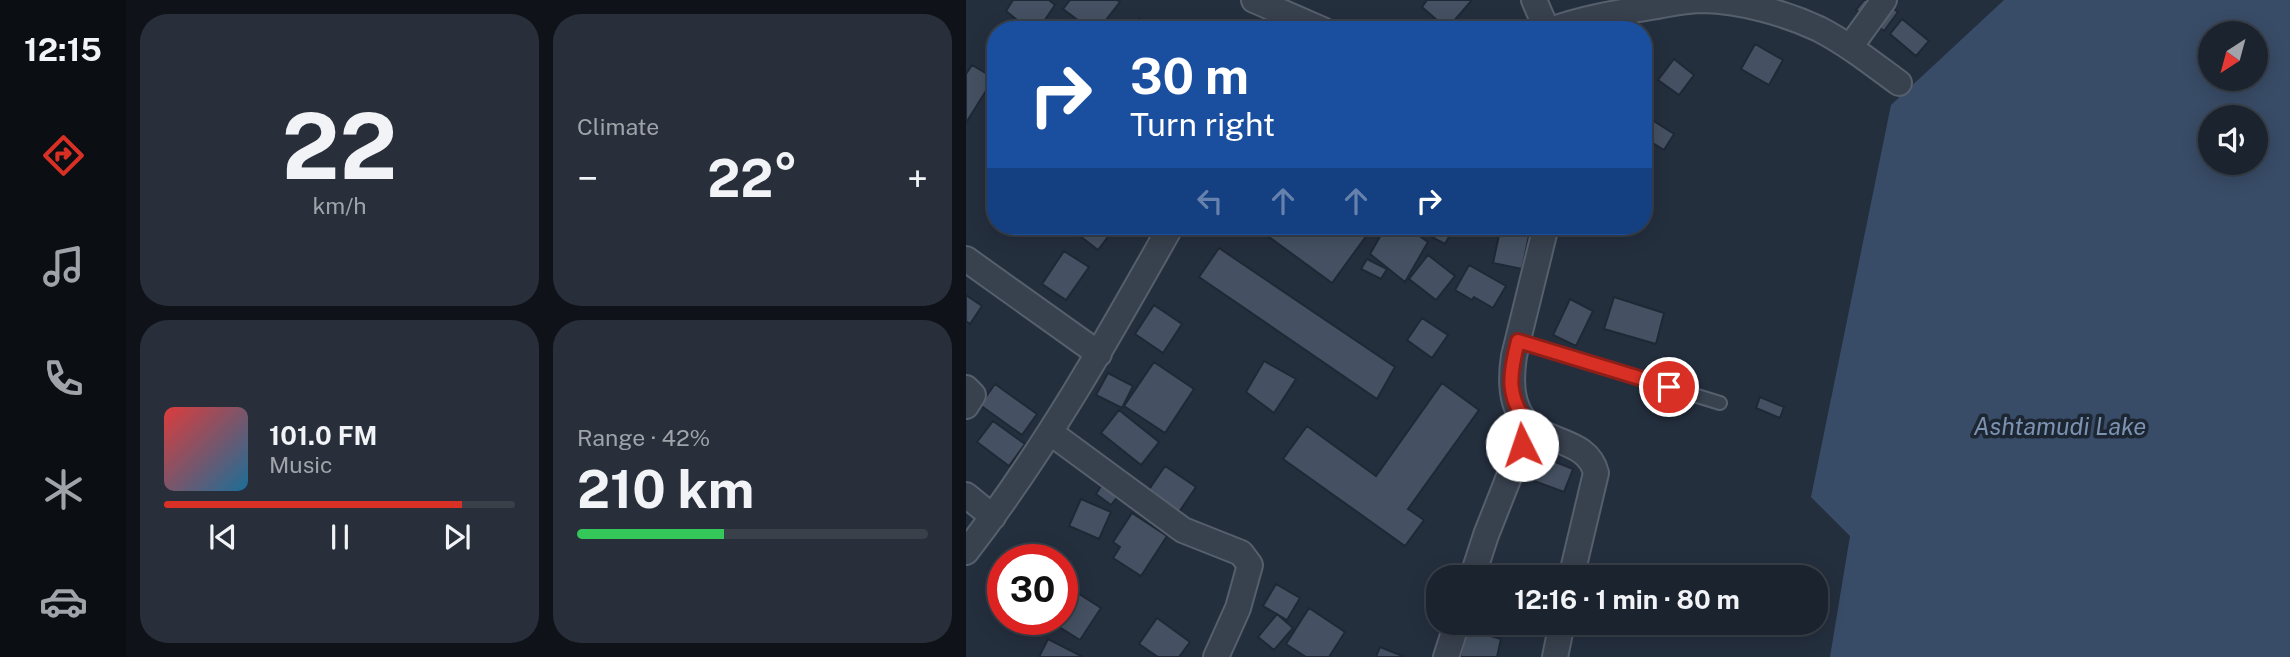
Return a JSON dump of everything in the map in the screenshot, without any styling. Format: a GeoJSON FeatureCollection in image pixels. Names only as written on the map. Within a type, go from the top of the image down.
{"type":"FeatureCollection","features":[{"type":"Feature","properties":{"kind":"street"},"geometry":{"type":"LineString","coordinates":[[1254,0],[1285,21]]}},
{"type":"Feature","properties":{"kind":"street"},"geometry":{"type":"LineString","coordinates":[[1534,0],[1544,21]]}},
{"type":"Feature","properties":{"kind":"street"},"geometry":{"type":"LineString","coordinates":[[1574,21],[1703,0],[1741,5],[1784,16],[1817,29],[1850,47],[1899,83]]}},
{"type":"Feature","properties":{"kind":"street"},"geometry":{"type":"LineString","coordinates":[[1850,47],[1884,0]]}},
{"type":"Feature","properties":{"kind":"street"},"geometry":{"type":"LineString","coordinates":[[966,552],[1051,433],[1166,235]]}},
{"type":"Feature","properties":{"kind":"street"},"geometry":{"type":"LineString","coordinates":[[1544,235],[1518,341],[1511,379],[1512,396],[1518,412],[1529,426],[1584,453],[1594,463],[1596,472],[1574,565]]}},
{"type":"Feature","properties":{"kind":"street"},"geometry":{"type":"LineString","coordinates":[[966,259],[1099,354]]}},
{"type":"Feature","properties":{"kind":"street"},"geometry":{"type":"LineString","coordinates":[[966,388],[973,395],[966,406]]}},
{"type":"Feature","properties":{"kind":"street"},"geometry":{"type":"LineString","coordinates":[[1476,565],[1529,426]]}},
{"type":"Feature","properties":{"kind":"street"},"geometry":{"type":"LineString","coordinates":[[1051,433],[1183,530],[1241,553],[1250,565],[1238,608],[1216,657]]}},
{"type":"Feature","properties":{"kind":"street"},"geometry":{"type":"LineString","coordinates":[[966,495],[993,517]]}},
{"type":"Feature","properties":{"kind":"street"},"geometry":{"type":"LineString","coordinates":[[1446,657],[1453,635]]}},
{"type":"Feature","properties":{"kind":"street"},"geometry":{"type":"LineString","coordinates":[[1555,657],[1560,635]]}},
{"type":"Feature","properties":{"kind":"lane"},"geometry":{"type":"LineString","coordinates":[[1518,341],[1720,403]]}},
{"type":"Feature","properties":{"kind":"water","name":"Ashtamudi Lake"},"geometry":{"type":"Polygon","coordinates":[[[2004,0],[2290,0],[2290,657],[1830,657],[1850,536],[1811,497],[1891,105],[2004,0]]]}},
{"type":"Feature","properties":{"kind":"building"},"geometry":{"type":"Polygon","coordinates":[[[1013,0],[1049,0],[1055,5],[1044,21],[1018,21],[1006,11],[1013,0]]]}},
{"type":"Feature","properties":{"kind":"building"},"geometry":{"type":"Polygon","coordinates":[[[1070,0],[1120,2],[1105,21],[1079,21],[1063,9],[1070,0]]]}},
{"type":"Feature","properties":{"kind":"building"},"geometry":{"type":"Polygon","coordinates":[[[1427,0],[1472,0],[1454,21],[1438,21],[1422,7],[1427,0]]]}},
{"type":"Feature","properties":{"kind":"building"},"geometry":{"type":"Polygon","coordinates":[[[1864,0],[1882,0],[1898,12],[1884,31],[1856,10],[1864,0]]]}},
{"type":"Feature","properties":{"kind":"building"},"geometry":{"type":"Polygon","coordinates":[[[1902,19],[1929,41],[1916,56],[1890,34],[1902,19]]]}},
{"type":"Feature","properties":{"kind":"building"},"geometry":{"type":"Polygon","coordinates":[[[1755,44],[1783,60],[1769,85],[1741,69],[1755,44]]]}},
{"type":"Feature","properties":{"kind":"building"},"geometry":{"type":"Polygon","coordinates":[[[1674,59],[1694,75],[1679,95],[1658,80],[1674,59]]]}},
{"type":"Feature","properties":{"kind":"building"},"geometry":{"type":"Polygon","coordinates":[[[972,65],[987,74],[987,89],[966,123],[966,74],[972,65]]]}},
{"type":"Feature","properties":{"kind":"building"},"geometry":{"type":"Polygon","coordinates":[[[1652,120],[1674,134],[1664,150],[1652,143],[1652,120]]]}},
{"type":"Feature","properties":{"kind":"building"},"geometry":{"type":"Polygon","coordinates":[[[1079,235],[1109,235],[1098,250],[1079,235]]]}},
{"type":"Feature","properties":{"kind":"building"},"geometry":{"type":"Polygon","coordinates":[[[1266,235],[1367,235],[1332,283],[1266,235]]]}},
{"type":"Feature","properties":{"kind":"building"},"geometry":{"type":"Polygon","coordinates":[[[1381,235],[1418,235],[1428,242],[1405,282],[1370,254],[1381,235]]]}},
{"type":"Feature","properties":{"kind":"building"},"geometry":{"type":"Polygon","coordinates":[[[1428,235],[1450,235],[1445,244],[1428,235]]]}},
{"type":"Feature","properties":{"kind":"building"},"geometry":{"type":"Polygon","coordinates":[[[1499,235],[1529,235],[1522,269],[1493,263],[1499,235]]]}},
{"type":"Feature","properties":{"kind":"building"},"geometry":{"type":"Polygon","coordinates":[[[1219,248],[1395,367],[1377,399],[1199,277],[1219,248]]]}},
{"type":"Feature","properties":{"kind":"building"},"geometry":{"type":"Polygon","coordinates":[[[1064,251],[1089,267],[1066,300],[1042,284],[1064,251]]]}},
{"type":"Feature","properties":{"kind":"building"},"geometry":{"type":"Polygon","coordinates":[[[1428,255],[1455,276],[1436,300],[1409,279],[1428,255]]]}},
{"type":"Feature","properties":{"kind":"building"},"geometry":{"type":"Polygon","coordinates":[[[1367,259],[1387,269],[1381,279],[1361,269],[1367,259]]]}},
{"type":"Feature","properties":{"kind":"building"},"geometry":{"type":"Polygon","coordinates":[[[1469,265],[1506,286],[1493,308],[1455,290],[1469,265]]]}},
{"type":"Feature","properties":{"kind":"building"},"geometry":{"type":"Polygon","coordinates":[[[966,295],[982,306],[970,324],[966,321],[966,295]]]}},
{"type":"Feature","properties":{"kind":"building"},"geometry":{"type":"Polygon","coordinates":[[[1614,297],[1664,313],[1656,344],[1604,329],[1614,297]]]}},
{"type":"Feature","properties":{"kind":"building"},"geometry":{"type":"Polygon","coordinates":[[[1570,299],[1593,311],[1576,346],[1553,335],[1570,299]]]}},
{"type":"Feature","properties":{"kind":"building"},"geometry":{"type":"Polygon","coordinates":[[[1154,305],[1182,324],[1163,353],[1135,334],[1154,305]]]}},
{"type":"Feature","properties":{"kind":"building"},"geometry":{"type":"Polygon","coordinates":[[[1422,318],[1448,335],[1432,358],[1407,340],[1422,318]]]}},
{"type":"Feature","properties":{"kind":"building"},"geometry":{"type":"Polygon","coordinates":[[[1264,361],[1296,379],[1274,413],[1246,392],[1264,361]]]}},
{"type":"Feature","properties":{"kind":"building"},"geometry":{"type":"Polygon","coordinates":[[[1154,362],[1194,389],[1165,433],[1124,406],[1154,362]]]}},
{"type":"Feature","properties":{"kind":"building"},"geometry":{"type":"Polygon","coordinates":[[[1108,373],[1133,386],[1122,408],[1096,395],[1108,373]]]}},
{"type":"Feature","properties":{"kind":"building"},"geometry":{"type":"Polygon","coordinates":[[[1442,383],[1479,410],[1408,509],[1424,520],[1405,546],[1283,459],[1307,426],[1376,476],[1442,383]]]}},
{"type":"Feature","properties":{"kind":"building"},"geometry":{"type":"Polygon","coordinates":[[[995,384],[1037,414],[1022,435],[980,405],[995,384]]]}},
{"type":"Feature","properties":{"kind":"building"},"geometry":{"type":"Polygon","coordinates":[[[1760,397],[1784,407],[1780,418],[1756,408],[1760,397]]]}},
{"type":"Feature","properties":{"kind":"building"},"geometry":{"type":"Polygon","coordinates":[[[1119,410],[1159,442],[1141,465],[1101,433],[1119,410]]]}},
{"type":"Feature","properties":{"kind":"building"},"geometry":{"type":"Polygon","coordinates":[[[993,421],[1025,444],[1009,466],[977,442],[993,421]]]}},
{"type":"Feature","properties":{"kind":"building"},"geometry":{"type":"Polygon","coordinates":[[[1543,457],[1573,469],[1564,492],[1534,481],[1543,457]]]}},
{"type":"Feature","properties":{"kind":"building"},"geometry":{"type":"Polygon","coordinates":[[[1165,466],[1196,487],[1177,515],[1146,494],[1165,466]]]}},
{"type":"Feature","properties":{"kind":"building"},"geometry":{"type":"Polygon","coordinates":[[[1103,483],[1119,495],[1111,505],[1096,494],[1103,483]]]}},
{"type":"Feature","properties":{"kind":"building"},"geometry":{"type":"Polygon","coordinates":[[[1081,499],[1111,512],[1099,539],[1069,526],[1081,499]]]}},
{"type":"Feature","properties":{"kind":"building"},"geometry":{"type":"Polygon","coordinates":[[[1132,513],[1167,536],[1141,576],[1113,558],[1120,547],[1113,542],[1132,513]]]}},
{"type":"Feature","properties":{"kind":"building"},"geometry":{"type":"Polygon","coordinates":[[[1276,584],[1300,598],[1287,620],[1263,606],[1276,584]]]}},
{"type":"Feature","properties":{"kind":"building"},"geometry":{"type":"Polygon","coordinates":[[[1078,593],[1101,608],[1080,640],[1072,635],[1078,635],[1078,593]]]}},
{"type":"Feature","properties":{"kind":"building"},"geometry":{"type":"Polygon","coordinates":[[[1309,608],[1345,632],[1329,657],[1306,657],[1286,644],[1309,608]]]}},
{"type":"Feature","properties":{"kind":"building"},"geometry":{"type":"Polygon","coordinates":[[[1277,614],[1293,628],[1274,650],[1258,637],[1277,614]]]}},
{"type":"Feature","properties":{"kind":"building"},"geometry":{"type":"Polygon","coordinates":[[[1157,618],[1190,642],[1179,657],[1158,657],[1139,644],[1157,618]]]}},
{"type":"Feature","properties":{"kind":"building"},"geometry":{"type":"Polygon","coordinates":[[[1466,635],[1487,635],[1501,639],[1497,657],[1460,657],[1466,635]]]}},
{"type":"Feature","properties":{"kind":"building"},"geometry":{"type":"Polygon","coordinates":[[[1048,639],[1083,657],[1039,657],[1048,639]]]}},
{"type":"Feature","properties":{"kind":"building"},"geometry":{"type":"Polygon","coordinates":[[[1380,647],[1405,657],[1376,657],[1380,647]]]}},
{"type":"Feature","properties":{"kind":"route"},"geometry":{"type":"LineString","coordinates":[[1522,445],[1529,426],[1518,412],[1512,396],[1511,379],[1518,341],[1669,387]]}}]}
